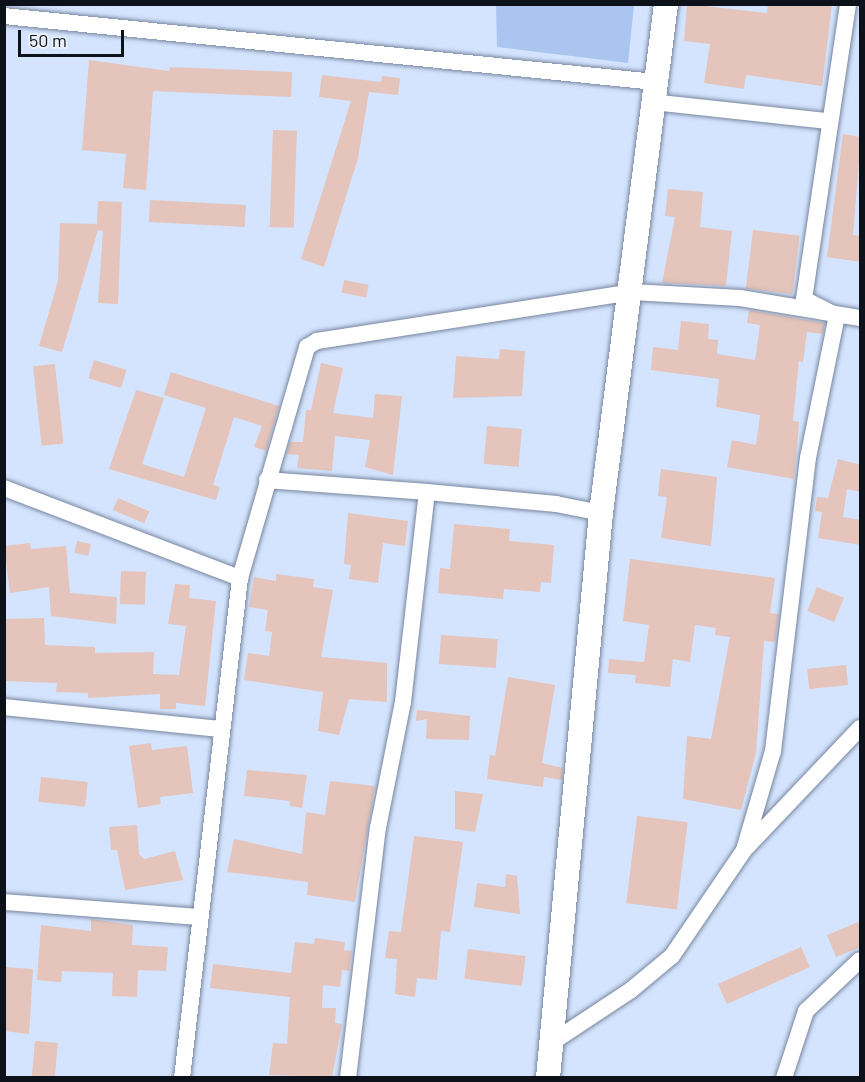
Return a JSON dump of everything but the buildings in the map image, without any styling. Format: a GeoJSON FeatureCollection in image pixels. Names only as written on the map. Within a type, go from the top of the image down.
{"type":"FeatureCollection","features":[{"type":"Feature","properties":{"kind":"main road"},"geometry":{"type":"LineString","coordinates":[[548,1077],[554,1041],[601,513],[632,292],[653,92],[666,4]]}},
{"type":"Feature","properties":{"kind":"street"},"geometry":{"type":"LineString","coordinates":[[837,316],[804,299],[827,122],[848,4]]}},
{"type":"Feature","properties":{"kind":"street"},"geometry":{"type":"LineString","coordinates":[[4,16],[653,92],[827,122]]}},
{"type":"Feature","properties":{"kind":"street"},"geometry":{"type":"LineString","coordinates":[[182,1077],[240,578],[302,357],[311,344],[632,292],[740,298],[837,316],[861,318]]}},
{"type":"Feature","properties":{"kind":"street"},"geometry":{"type":"LineString","coordinates":[[744,850],[772,751],[808,458],[837,316]]}},
{"type":"Feature","properties":{"kind":"street"},"geometry":{"type":"LineString","coordinates":[[267,480],[556,504],[601,513]]}},
{"type":"Feature","properties":{"kind":"street"},"geometry":{"type":"LineString","coordinates":[[4,489],[240,578]]}},
{"type":"Feature","properties":{"kind":"street"},"geometry":{"type":"LineString","coordinates":[[348,1077],[378,828],[403,702],[427,492]]}},
{"type":"Feature","properties":{"kind":"street"},"geometry":{"type":"LineString","coordinates":[[4,707],[222,729]]}},
{"type":"Feature","properties":{"kind":"street"},"geometry":{"type":"LineString","coordinates":[[554,1041],[631,990],[672,956],[744,850],[861,728]]}},
{"type":"Feature","properties":{"kind":"street"},"geometry":{"type":"LineString","coordinates":[[4,902],[200,917]]}},
{"type":"Feature","properties":{"kind":"street"},"geometry":{"type":"LineString","coordinates":[[784,1077],[806,1011],[861,960]]}},
{"type":"Feature","properties":{"kind":"shaded area"},"geometry":{"type":"Polygon","coordinates":[[[496,5],[634,5],[628,63],[497,47],[496,5]]]}}]}
